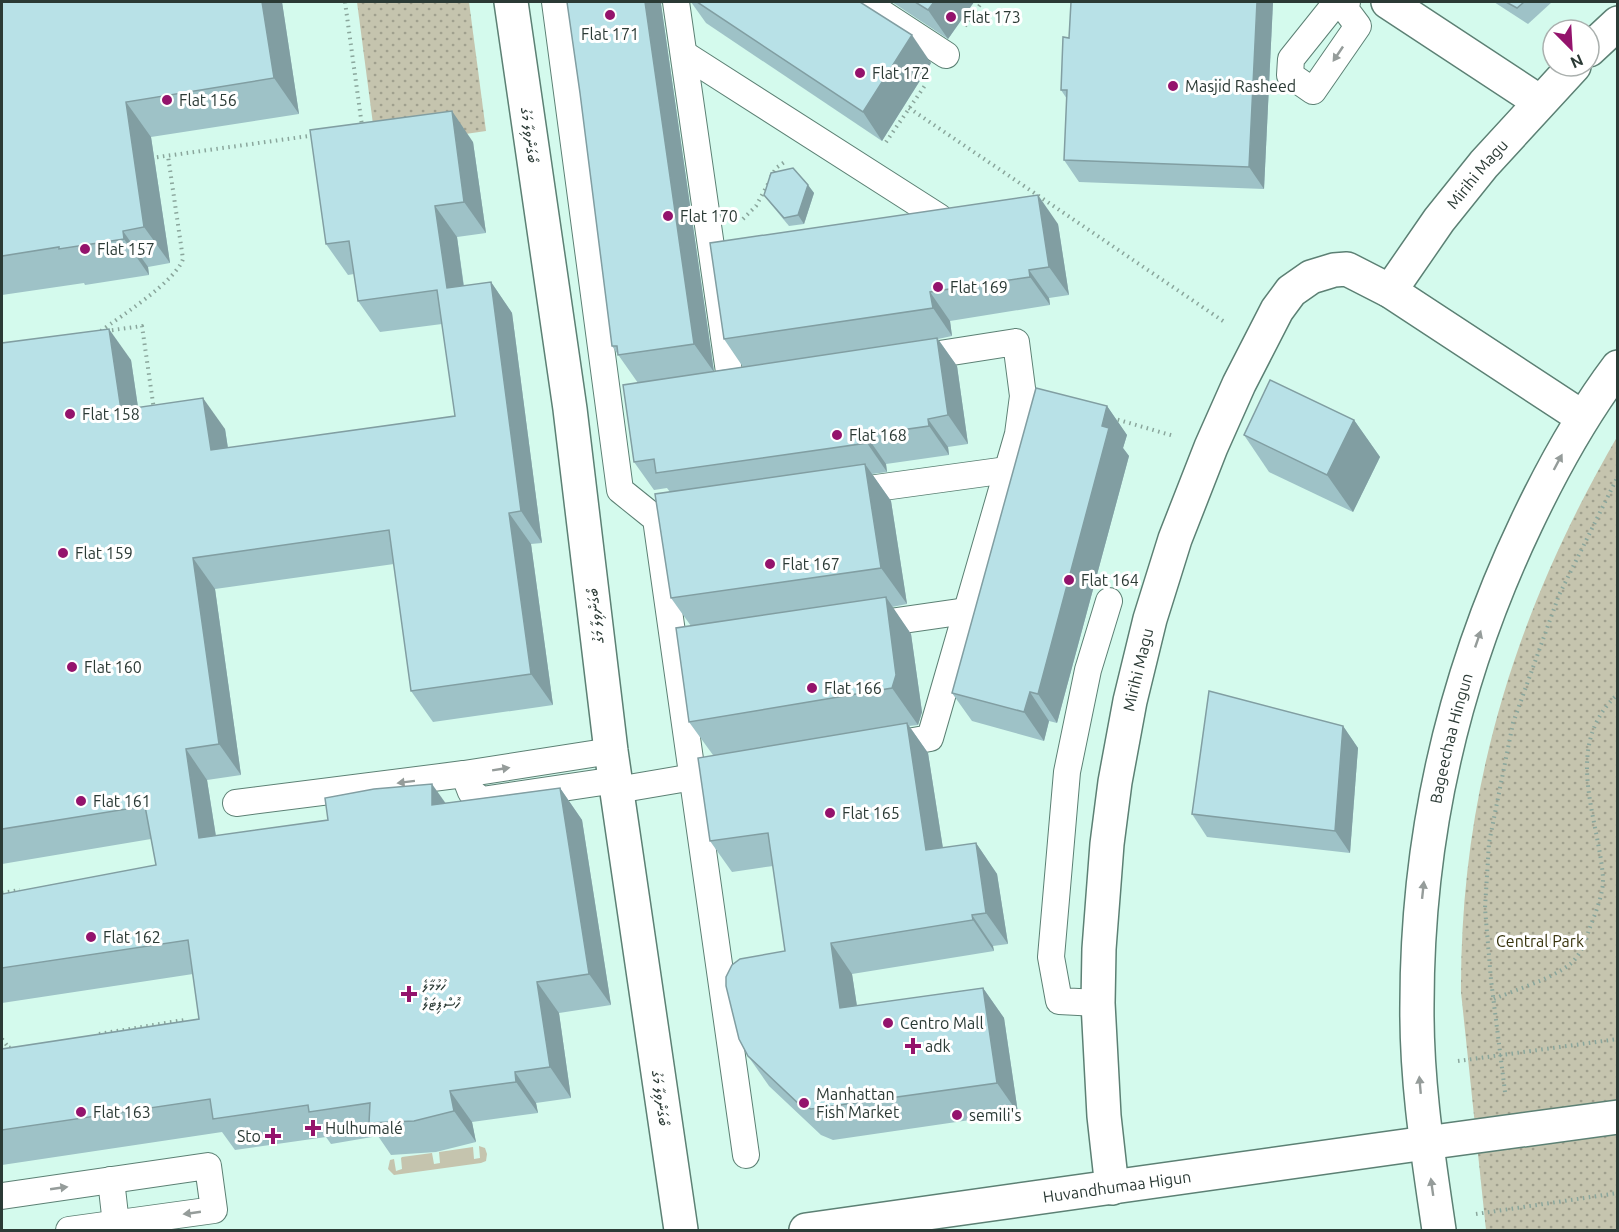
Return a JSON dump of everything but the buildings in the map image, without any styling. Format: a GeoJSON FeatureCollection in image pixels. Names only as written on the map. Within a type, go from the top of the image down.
{"type":"FeatureCollection","features":[{"type":"Feature","properties":{"kind":"street","name":"ބޯގަންވިލާ މަގު"},"geometry":{"type":"LineString","coordinates":[[511,2],[570,410],[615,774],[681,1230]]}},
{"type":"Feature","properties":{"kind":"street"},"geometry":{"type":"LineString","coordinates":[[1388,2],[1540,102]]}},
{"type":"Feature","properties":{"kind":"street"},"geometry":{"type":"LineString","coordinates":[[1601,38],[1617,23]]}},
{"type":"Feature","properties":{"kind":"street","name":"Mirihi Magu"},"geometry":{"type":"LineString","coordinates":[[1390,291],[1439,220],[1484,164],[1563,78]]}},
{"type":"Feature","properties":{"kind":"street","name":"Mirihi Magu"},"geometry":{"type":"LineString","coordinates":[[1112,1188],[1104,1116],[1098,1003],[1107,844],[1115,782],[1130,700],[1150,619],[1175,539],[1211,447],[1239,384],[1284,300],[1301,283],[1311,277],[1334,270],[1347,269],[1390,291],[1582,417]]}},
{"type":"Feature","properties":{"kind":"street","name":"Bageechaa Hingun"},"geometry":{"type":"LineString","coordinates":[[1438,1225],[1426,1143],[1419,1066],[1417,1005],[1419,930],[1426,856],[1439,782],[1455,709],[1478,637],[1505,568],[1537,500],[1582,417],[1617,367]]}},
{"type":"Feature","properties":{"kind":"street","name":"Huvandhumaa Higun"},"geometry":{"type":"LineString","coordinates":[[806,1230],[913,1223],[1112,1188],[1617,1118]]}},
{"type":"Feature","properties":{"kind":"lane"},"geometry":{"type":"LineString","coordinates":[[555,2],[620,402],[620,490],[668,517],[688,652],[694,777],[746,1155]]}},
{"type":"Feature","properties":{"kind":"lane"},"geometry":{"type":"LineString","coordinates":[[676,2],[723,251],[732,386]]}},
{"type":"Feature","properties":{"kind":"lane"},"geometry":{"type":"LineString","coordinates":[[865,2],[946,55]]}},
{"type":"Feature","properties":{"kind":"lane"},"geometry":{"type":"LineString","coordinates":[[684,54],[949,216],[905,223]]}},
{"type":"Feature","properties":{"kind":"lane"},"geometry":{"type":"LineString","coordinates":[[859,750],[930,738],[1018,434],[1023,396],[1016,342],[885,362]]}},
{"type":"Feature","properties":{"kind":"lane"},"geometry":{"type":"LineString","coordinates":[[570,410],[620,402]]}},
{"type":"Feature","properties":{"kind":"lane"},"geometry":{"type":"LineString","coordinates":[[820,496],[1007,470]]}},
{"type":"Feature","properties":{"kind":"lane"},"geometry":{"type":"LineString","coordinates":[[1098,1003],[1059,1001],[1051,957],[1067,772],[1088,670],[1109,601]]}},
{"type":"Feature","properties":{"kind":"lane"},"geometry":{"type":"LineString","coordinates":[[850,628],[966,611]]}},
{"type":"Feature","properties":{"kind":"lane"},"geometry":{"type":"LineString","coordinates":[[236,803],[464,774],[471,792],[482,800],[615,774],[694,777],[729,771]]}},
{"type":"Feature","properties":{"kind":"lane"},"geometry":{"type":"LineString","coordinates":[[2,1196],[208,1166],[214,1210],[69,1230]]}},
{"type":"Feature","properties":{"kind":"lane"},"geometry":{"type":"LineString","coordinates":[[111,1180],[116,1224]]}},
{"type":"Feature","properties":{"kind":"path"},"geometry":{"type":"LineString","coordinates":[[345,2],[362,128],[351,129]]}},
{"type":"Feature","properties":{"kind":"path"},"geometry":{"type":"LineString","coordinates":[[909,108],[1259,345]]}},
{"type":"Feature","properties":{"kind":"path"},"geometry":{"type":"LineString","coordinates":[[146,159],[317,134]]}},
{"type":"Feature","properties":{"kind":"path"},"geometry":{"type":"LineString","coordinates":[[101,331],[169,279],[181,266],[183,259],[168,156]]}},
{"type":"Feature","properties":{"kind":"path"},"geometry":{"type":"LineString","coordinates":[[723,251],[756,206],[776,168],[791,157]]}},
{"type":"Feature","properties":{"kind":"path"},"geometry":{"type":"LineString","coordinates":[[90,333],[142,326],[155,414]]}},
{"type":"Feature","properties":{"kind":"path"},"geometry":{"type":"LineString","coordinates":[[1111,418],[1211,447]]}},
{"type":"Feature","properties":{"kind":"path"},"geometry":{"type":"LineString","coordinates":[[1510,1132],[1485,908],[1489,843],[1513,723],[1558,595],[1617,476]]}},
{"type":"Feature","properties":{"kind":"path"},"geometry":{"type":"LineString","coordinates":[[1494,999],[1571,964],[1584,946],[1604,880],[1587,790],[1586,762],[1594,727],[1617,694]]}},
{"type":"Feature","properties":{"kind":"path"},"geometry":{"type":"LineString","coordinates":[[2,893],[25,890]]}},
{"type":"Feature","properties":{"kind":"path"},"geometry":{"type":"LineString","coordinates":[[91,1035],[184,1020]]}},
{"type":"Feature","properties":{"kind":"path"},"geometry":{"type":"LineString","coordinates":[[2,1039],[9,1048],[21,1046]]}},
{"type":"Feature","properties":{"kind":"path"},"geometry":{"type":"LineString","coordinates":[[1419,1066],[1617,1039]]}},
{"type":"Feature","properties":{"kind":"path"},"geometry":{"type":"LineString","coordinates":[[1438,1225],[1617,1193]]}},
{"type":"Feature","properties":{"kind":"green space"},"geometry":{"type":"Polygon","coordinates":[[[357,2],[469,2],[486,131],[376,147],[357,2]]]}},
{"type":"Feature","properties":{"kind":"green space","name":"Central Park"},"geometry":{"type":"Polygon","coordinates":[[[1617,437],[1617,1230],[1486,1230],[1461,992],[1463,917],[1471,844],[1483,773],[1501,704],[1523,636],[1550,569],[1581,502],[1617,437]]]}},
{"type":"Feature","properties":{"kind":"green space"},"geometry":{"type":"Polygon","coordinates":[[[479,1146],[485,1148],[487,1154],[486,1161],[481,1163],[394,1175],[388,1169],[390,1160],[394,1159],[396,1171],[402,1169],[402,1157],[432,1153],[434,1164],[440,1163],[439,1152],[473,1147],[474,1159],[480,1158],[479,1146]]]}},
{"type":"Feature","properties":{"kind":"place","name":"Flat 171"},"geometry":{"type":"Point","coordinates":[610,15]}},
{"type":"Feature","properties":{"kind":"place","name":"Flat 173"},"geometry":{"type":"Point","coordinates":[951,17]}},
{"type":"Feature","properties":{"kind":"place","name":"Flat 172"},"geometry":{"type":"Point","coordinates":[860,73]}},
{"type":"Feature","properties":{"kind":"place","name":"Masjid Rasheed"},"geometry":{"type":"Point","coordinates":[1173,86]}},
{"type":"Feature","properties":{"kind":"place","name":"Flat 156"},"geometry":{"type":"Point","coordinates":[167,100]}},
{"type":"Feature","properties":{"kind":"place","name":"Flat 170"},"geometry":{"type":"Point","coordinates":[668,216]}},
{"type":"Feature","properties":{"kind":"place","name":"Flat 157"},"geometry":{"type":"Point","coordinates":[85,249]}},
{"type":"Feature","properties":{"kind":"place","name":"Flat 169"},"geometry":{"type":"Point","coordinates":[938,287]}},
{"type":"Feature","properties":{"kind":"place","name":"Flat 158"},"geometry":{"type":"Point","coordinates":[70,414]}},
{"type":"Feature","properties":{"kind":"place","name":"Flat 168"},"geometry":{"type":"Point","coordinates":[837,435]}},
{"type":"Feature","properties":{"kind":"place","name":"Flat 159"},"geometry":{"type":"Point","coordinates":[63,553]}},
{"type":"Feature","properties":{"kind":"place","name":"Flat 167"},"geometry":{"type":"Point","coordinates":[770,564]}},
{"type":"Feature","properties":{"kind":"place","name":"Flat 164"},"geometry":{"type":"Point","coordinates":[1069,580]}},
{"type":"Feature","properties":{"kind":"place","name":"Flat 160"},"geometry":{"type":"Point","coordinates":[72,667]}},
{"type":"Feature","properties":{"kind":"place","name":"Flat 166"},"geometry":{"type":"Point","coordinates":[812,688]}},
{"type":"Feature","properties":{"kind":"place","name":"Flat 161"},"geometry":{"type":"Point","coordinates":[81,801]}},
{"type":"Feature","properties":{"kind":"place","name":"Flat 165"},"geometry":{"type":"Point","coordinates":[830,813]}},
{"type":"Feature","properties":{"kind":"place","name":"Flat 162"},"geometry":{"type":"Point","coordinates":[91,937]}},
{"type":"Feature","properties":{"kind":"place","name":"ހުޅުމާލެ ހޮސްޕިޓަލް"},"geometry":{"type":"Point","coordinates":[409,994]}},
{"type":"Feature","properties":{"kind":"place","name":"Centro Mall"},"geometry":{"type":"Point","coordinates":[888,1023]}},
{"type":"Feature","properties":{"kind":"place","name":"adk"},"geometry":{"type":"Point","coordinates":[913,1046]}},
{"type":"Feature","properties":{"kind":"place","name":"Manhattan Fish Market"},"geometry":{"type":"Point","coordinates":[804,1103]}},
{"type":"Feature","properties":{"kind":"place","name":"Flat 163"},"geometry":{"type":"Point","coordinates":[81,1112]}},
{"type":"Feature","properties":{"kind":"place","name":"semili's"},"geometry":{"type":"Point","coordinates":[957,1115]}},
{"type":"Feature","properties":{"kind":"place","name":"Hulhumalé"},"geometry":{"type":"Point","coordinates":[313,1128]}},
{"type":"Feature","properties":{"kind":"place","name":"Sto"},"geometry":{"type":"Point","coordinates":[273,1136]}}]}
